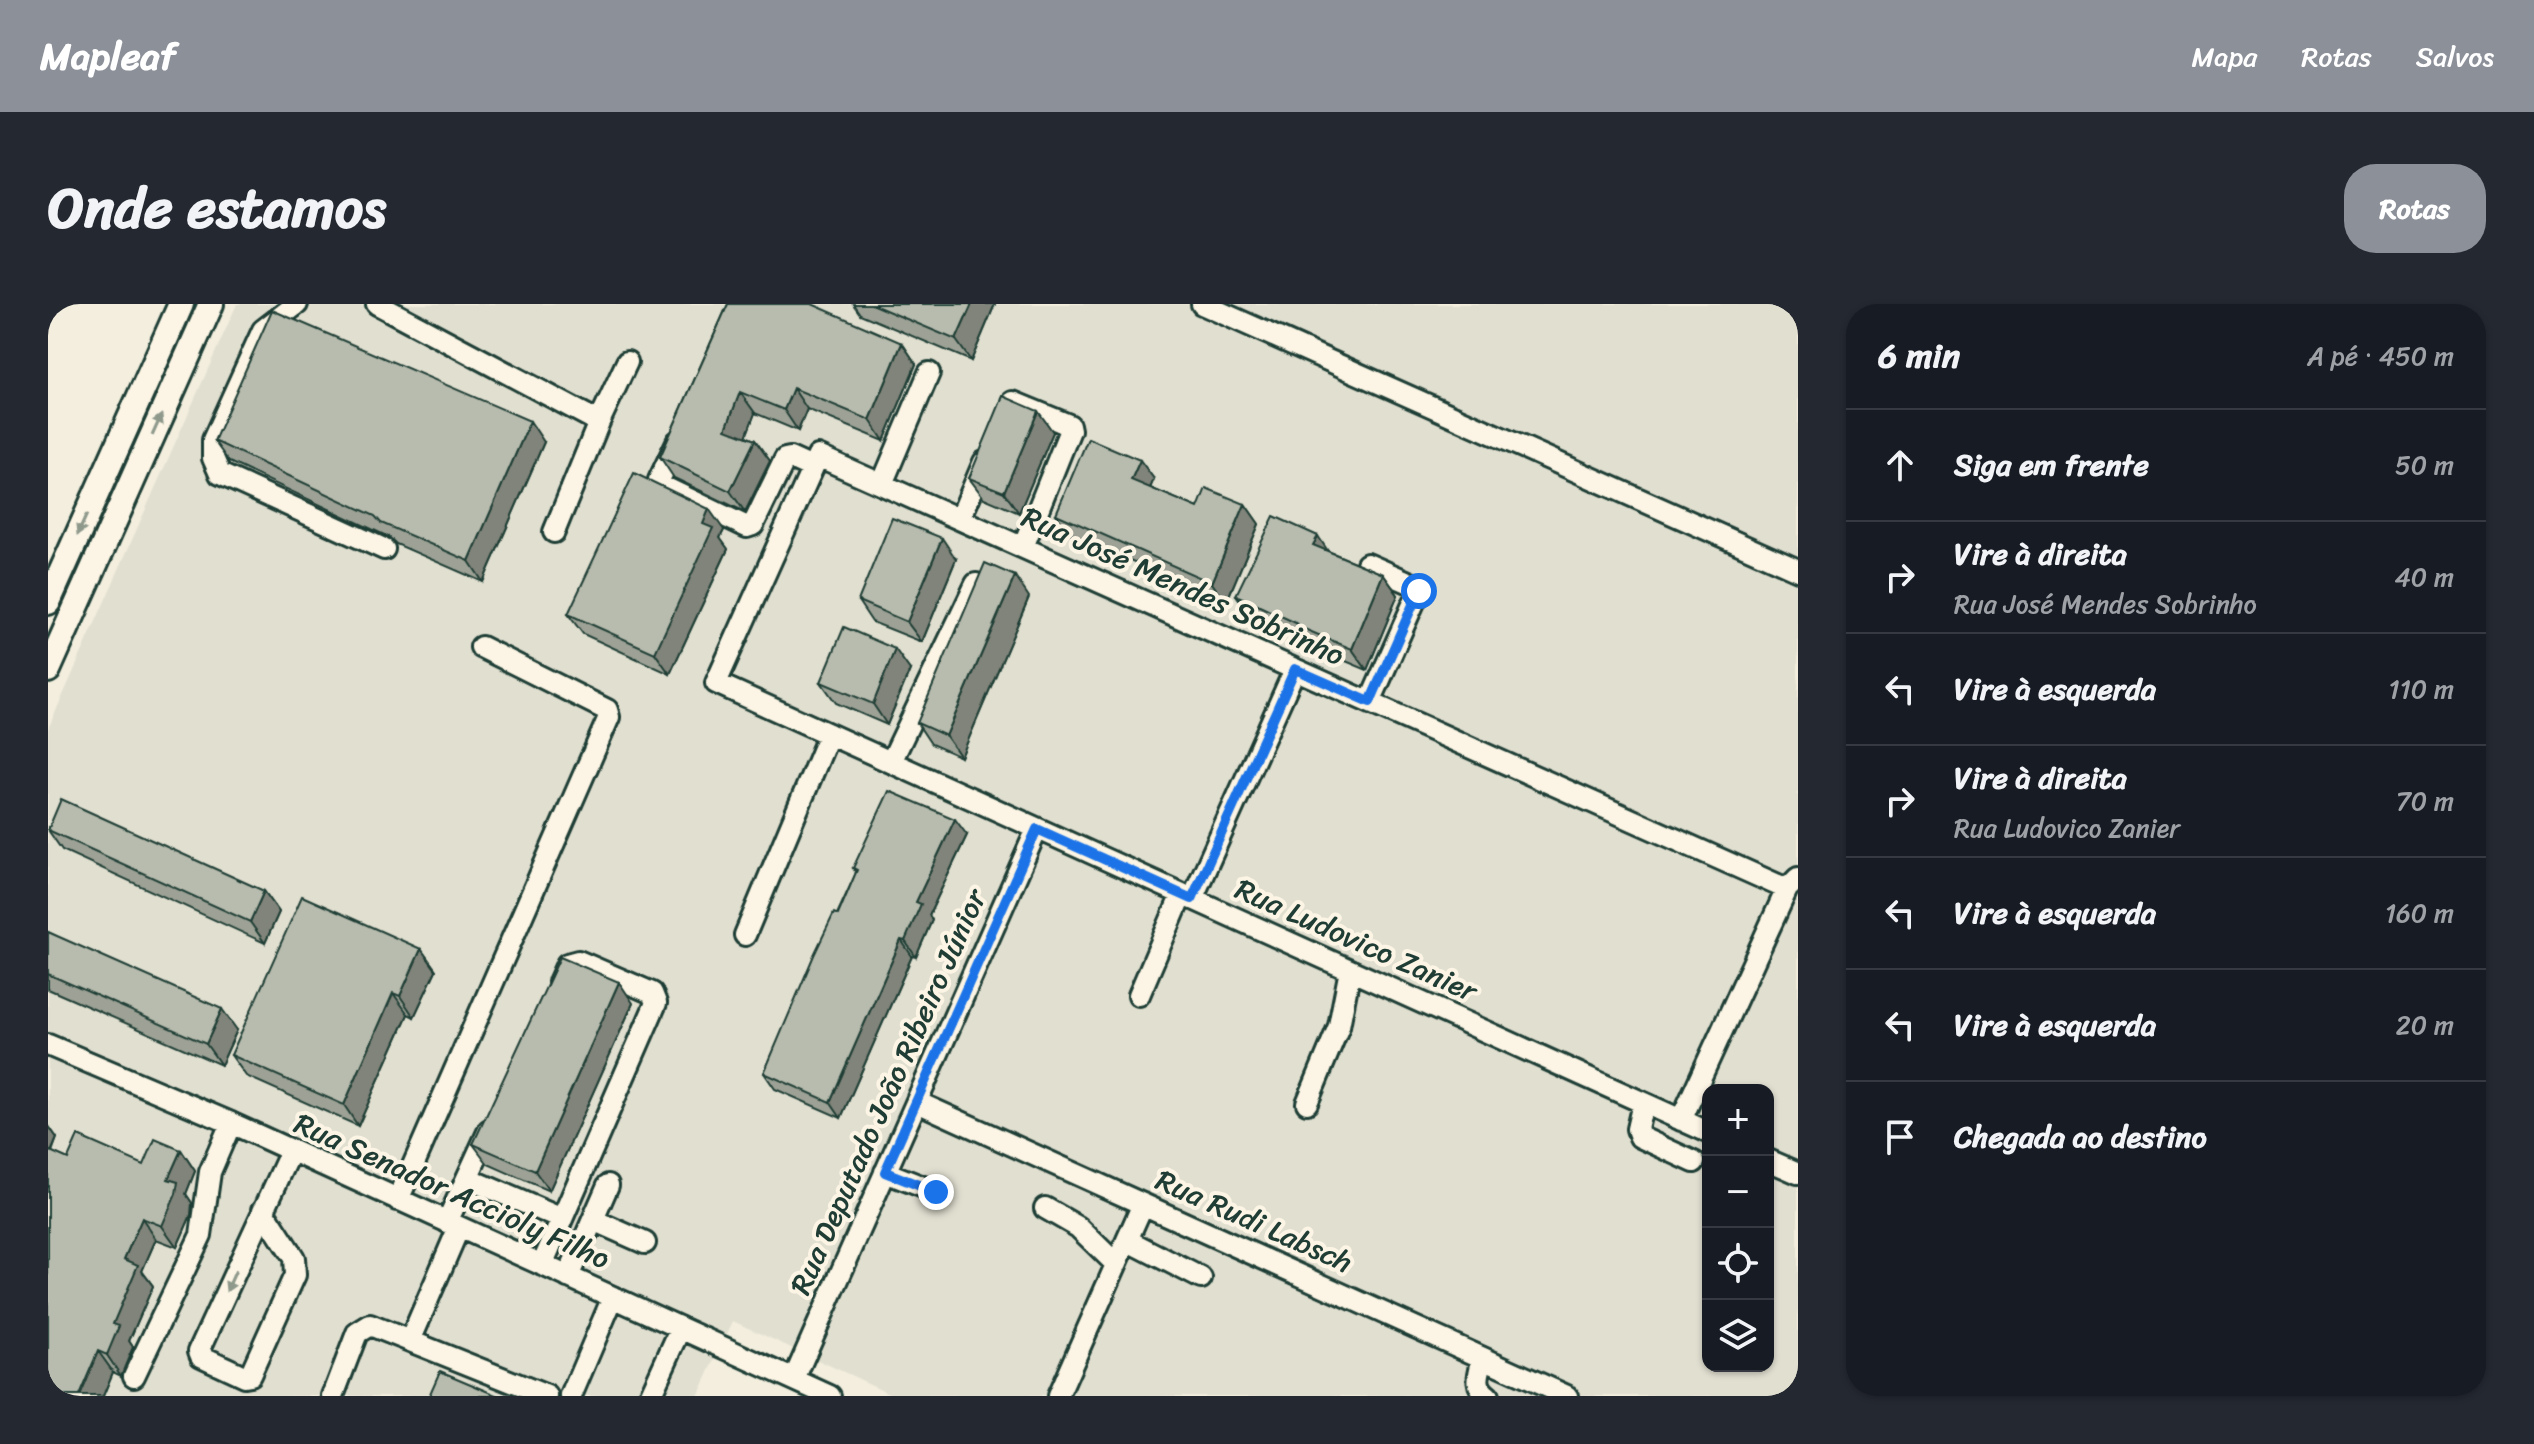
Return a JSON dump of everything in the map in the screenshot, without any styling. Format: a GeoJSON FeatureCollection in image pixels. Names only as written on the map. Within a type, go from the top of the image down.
{"type":"FeatureCollection","features":[{"type":"Feature","properties":{"kind":"main road"},"geometry":{"type":"LineString","coordinates":[[48,602],[181,304]]}},
{"type":"Feature","properties":{"kind":"main road"},"geometry":{"type":"LineString","coordinates":[[48,670],[211,304]]}},
{"type":"Feature","properties":{"kind":"main road"},"geometry":{"type":"LineString","coordinates":[[114,454],[140,465]]}},
{"type":"Feature","properties":{"kind":"main road"},"geometry":{"type":"LineString","coordinates":[[100,485],[126,496]]}},
{"type":"Feature","properties":{"kind":"street"},"geometry":{"type":"LineString","coordinates":[[297,304],[263,330],[213,440],[213,458],[220,474],[384,549]]}},
{"type":"Feature","properties":{"kind":"street"},"geometry":{"type":"LineString","coordinates":[[377,304],[599,422]]}},
{"type":"Feature","properties":{"kind":"street"},"geometry":{"type":"LineString","coordinates":[[1202,304],[1798,570]]}},
{"type":"Feature","properties":{"kind":"street"},"geometry":{"type":"LineString","coordinates":[[554,532],[627,362]]}},
{"type":"Feature","properties":{"kind":"street"},"geometry":{"type":"LineString","coordinates":[[882,484],[929,373]]}},
{"type":"Feature","properties":{"kind":"street"},"geometry":{"type":"LineString","coordinates":[[1002,419],[1014,401],[1069,425],[1070,430],[1023,547]]}},
{"type":"Feature","properties":{"kind":"street"},"geometry":{"type":"LineString","coordinates":[[684,426],[659,480],[662,486],[747,527],[753,525],[785,459],[815,462]]}},
{"type":"Feature","properties":{"kind":"street"},"geometry":{"type":"LineString","coordinates":[[960,519],[991,446]]}},
{"type":"Feature","properties":{"kind":"street","name":"Rua José Mendes Sobrinho"},"geometry":{"type":"LineString","coordinates":[[815,462],[882,484],[1370,702],[1793,883]]}},
{"type":"Feature","properties":{"kind":"street","name":"Rua Ludovico Zanier"},"geometry":{"type":"LineString","coordinates":[[815,462],[716,683],[1702,1129]]}},
{"type":"Feature","properties":{"kind":"street"},"geometry":{"type":"LineString","coordinates":[[1367,564],[1415,585],[1419,591],[1370,702]]}},
{"type":"Feature","properties":{"kind":"street"},"geometry":{"type":"LineString","coordinates":[[891,762],[976,584]]}},
{"type":"Feature","properties":{"kind":"street"},"geometry":{"type":"LineString","coordinates":[[398,1200],[609,717],[607,710],[481,647]]}},
{"type":"Feature","properties":{"kind":"street"},"geometry":{"type":"LineString","coordinates":[[1139,995],[1295,669]]}},
{"type":"Feature","properties":{"kind":"street"},"geometry":{"type":"LineString","coordinates":[[745,935],[829,734]]}},
{"type":"Feature","properties":{"kind":"street","name":"Rua Deputado João Ribeiro Júnior"},"geometry":{"type":"LineString","coordinates":[[794,1379],[1037,829]]}},
{"type":"Feature","properties":{"kind":"street"},"geometry":{"type":"LineString","coordinates":[[1681,1120],[1793,883]]}},
{"type":"Feature","properties":{"kind":"street"},"geometry":{"type":"LineString","coordinates":[[542,1265],[656,1003],[652,993],[578,961],[567,964],[547,1007]]}},
{"type":"Feature","properties":{"kind":"street"},"geometry":{"type":"LineString","coordinates":[[1307,1103],[1339,1026],[1350,970]]}},
{"type":"Feature","properties":{"kind":"street","name":"Rua Senador Accioly Filho"},"geometry":{"type":"LineString","coordinates":[[48,1045],[231,1123],[830,1396]]}},
{"type":"Feature","properties":{"kind":"street","name":"Rua Rudi Labsch"},"geometry":{"type":"LineString","coordinates":[[917,1102],[1567,1396]]}},
{"type":"Feature","properties":{"kind":"street"},"geometry":{"type":"LineString","coordinates":[[1643,1103],[1637,1129],[1640,1137],[1694,1162]]}},
{"type":"Feature","properties":{"kind":"street"},"geometry":{"type":"LineString","coordinates":[[410,1341],[467,1178],[501,1107]]}},
{"type":"Feature","properties":{"kind":"street"},"geometry":{"type":"LineString","coordinates":[[134,1376],[201,1235],[210,1172],[231,1123]]}},
{"type":"Feature","properties":{"kind":"street"},"geometry":{"type":"LineString","coordinates":[[263,1210],[294,1258],[295,1275],[250,1375],[244,1376],[201,1356],[199,1351],[263,1210],[291,1151]]}},
{"type":"Feature","properties":{"kind":"street"},"geometry":{"type":"LineString","coordinates":[[1774,1163],[1798,1173]]}},
{"type":"Feature","properties":{"kind":"street"},"geometry":{"type":"LineString","coordinates":[[885,1172],[936,1192]]}},
{"type":"Feature","properties":{"kind":"street"},"geometry":{"type":"LineString","coordinates":[[467,1178],[562,1219]]}},
{"type":"Feature","properties":{"kind":"street"},"geometry":{"type":"LineString","coordinates":[[568,1277],[608,1185]]}},
{"type":"Feature","properties":{"kind":"street"},"geometry":{"type":"LineString","coordinates":[[1058,1396],[1143,1204]]}},
{"type":"Feature","properties":{"kind":"street"},"geometry":{"type":"LineString","coordinates":[[1045,1208],[1078,1227],[1116,1264]]}},
{"type":"Feature","properties":{"kind":"street"},"geometry":{"type":"LineString","coordinates":[[593,1220],[645,1243]]}},
{"type":"Feature","properties":{"kind":"street"},"geometry":{"type":"LineString","coordinates":[[1127,1240],[1201,1278]]}},
{"type":"Feature","properties":{"kind":"street"},"geometry":{"type":"LineString","coordinates":[[571,1396],[613,1297]]}},
{"type":"Feature","properties":{"kind":"street"},"geometry":{"type":"LineString","coordinates":[[333,1396],[357,1333],[370,1325],[547,1396]]}},
{"type":"Feature","properties":{"kind":"street"},"geometry":{"type":"LineString","coordinates":[[650,1396],[681,1328]]}},
{"type":"Feature","properties":{"kind":"street"},"geometry":{"type":"LineString","coordinates":[[1483,1358],[1477,1382],[1480,1390],[1488,1396]]}},
{"type":"Feature","properties":{"kind":"shaded area"},"geometry":{"type":"Polygon","coordinates":[[[237,304],[1798,304],[1798,1396],[896,1396],[733,1321],[698,1396],[48,1396],[48,729],[237,304]]]}},
{"type":"Feature","properties":{"kind":"building"},"geometry":{"type":"Polygon","coordinates":[[[728,304],[812,304],[902,343],[870,420],[793,388],[784,410],[740,392],[726,429],[755,440],[730,491],[660,457],[728,304]]]}},
{"type":"Feature","properties":{"kind":"building"},"geometry":{"type":"Polygon","coordinates":[[[871,304],[972,304],[956,340],[871,304]]]}},
{"type":"Feature","properties":{"kind":"building"},"geometry":{"type":"Polygon","coordinates":[[[272,310],[530,421],[469,561],[381,523],[375,516],[214,441],[272,310]]]}},
{"type":"Feature","properties":{"kind":"building"},"geometry":{"type":"Polygon","coordinates":[[[1003,396],[1038,411],[1004,492],[969,478],[1003,396]]]}},
{"type":"Feature","properties":{"kind":"building"},"geometry":{"type":"Polygon","coordinates":[[[1088,438],[1140,460],[1131,480],[1198,508],[1206,488],[1245,504],[1212,583],[1056,514],[1088,438]]]}},
{"type":"Feature","properties":{"kind":"building"},"geometry":{"type":"Polygon","coordinates":[[[634,473],[709,509],[703,524],[713,528],[655,653],[568,614],[634,473]]]}},
{"type":"Feature","properties":{"kind":"building"},"geometry":{"type":"Polygon","coordinates":[[[1274,516],[1318,536],[1313,545],[1383,574],[1352,649],[1236,595],[1274,516]]]}},
{"type":"Feature","properties":{"kind":"building"},"geometry":{"type":"Polygon","coordinates":[[[892,518],[942,538],[907,622],[858,601],[892,518]]]}},
{"type":"Feature","properties":{"kind":"building"},"geometry":{"type":"Polygon","coordinates":[[[985,563],[1015,576],[946,736],[917,723],[985,563]]]}},
{"type":"Feature","properties":{"kind":"building"},"geometry":{"type":"Polygon","coordinates":[[[844,627],[895,649],[873,704],[821,682],[844,627]]]}},
{"type":"Feature","properties":{"kind":"building"},"geometry":{"type":"Polygon","coordinates":[[[889,791],[955,819],[916,902],[921,904],[905,941],[901,940],[830,1102],[764,1073],[814,955],[834,913],[838,915],[857,870],[853,868],[889,791]]]}},
{"type":"Feature","properties":{"kind":"building"},"geometry":{"type":"Polygon","coordinates":[[[61,799],[264,891],[250,922],[48,830],[61,799]]]}},
{"type":"Feature","properties":{"kind":"building"},"geometry":{"type":"Polygon","coordinates":[[[302,896],[421,949],[400,996],[393,993],[344,1105],[231,1055],[302,896]]]}},
{"type":"Feature","properties":{"kind":"building"},"geometry":{"type":"Polygon","coordinates":[[[48,932],[222,1009],[206,1044],[48,974],[48,932]]]}},
{"type":"Feature","properties":{"kind":"building"},"geometry":{"type":"Polygon","coordinates":[[[560,957],[619,982],[535,1171],[473,1144],[560,957]]]}},
{"type":"Feature","properties":{"kind":"building"},"geometry":{"type":"Polygon","coordinates":[[[78,1136],[144,1165],[155,1139],[181,1150],[168,1179],[178,1182],[162,1226],[142,1218],[124,1259],[138,1265],[113,1324],[119,1326],[107,1355],[98,1351],[79,1396],[48,1396],[48,1150],[68,1159],[78,1136]]]}},
{"type":"Feature","properties":{"kind":"building"},"geometry":{"type":"Polygon","coordinates":[[[440,1371],[499,1396],[429,1396],[440,1371]]]}},
{"type":"Feature","properties":{"kind":"route"},"geometry":{"type":"LineString","coordinates":[[936,1192],[885,1172],[1037,829],[1192,899],[1295,669],[1370,702],[1419,591]]}}]}
